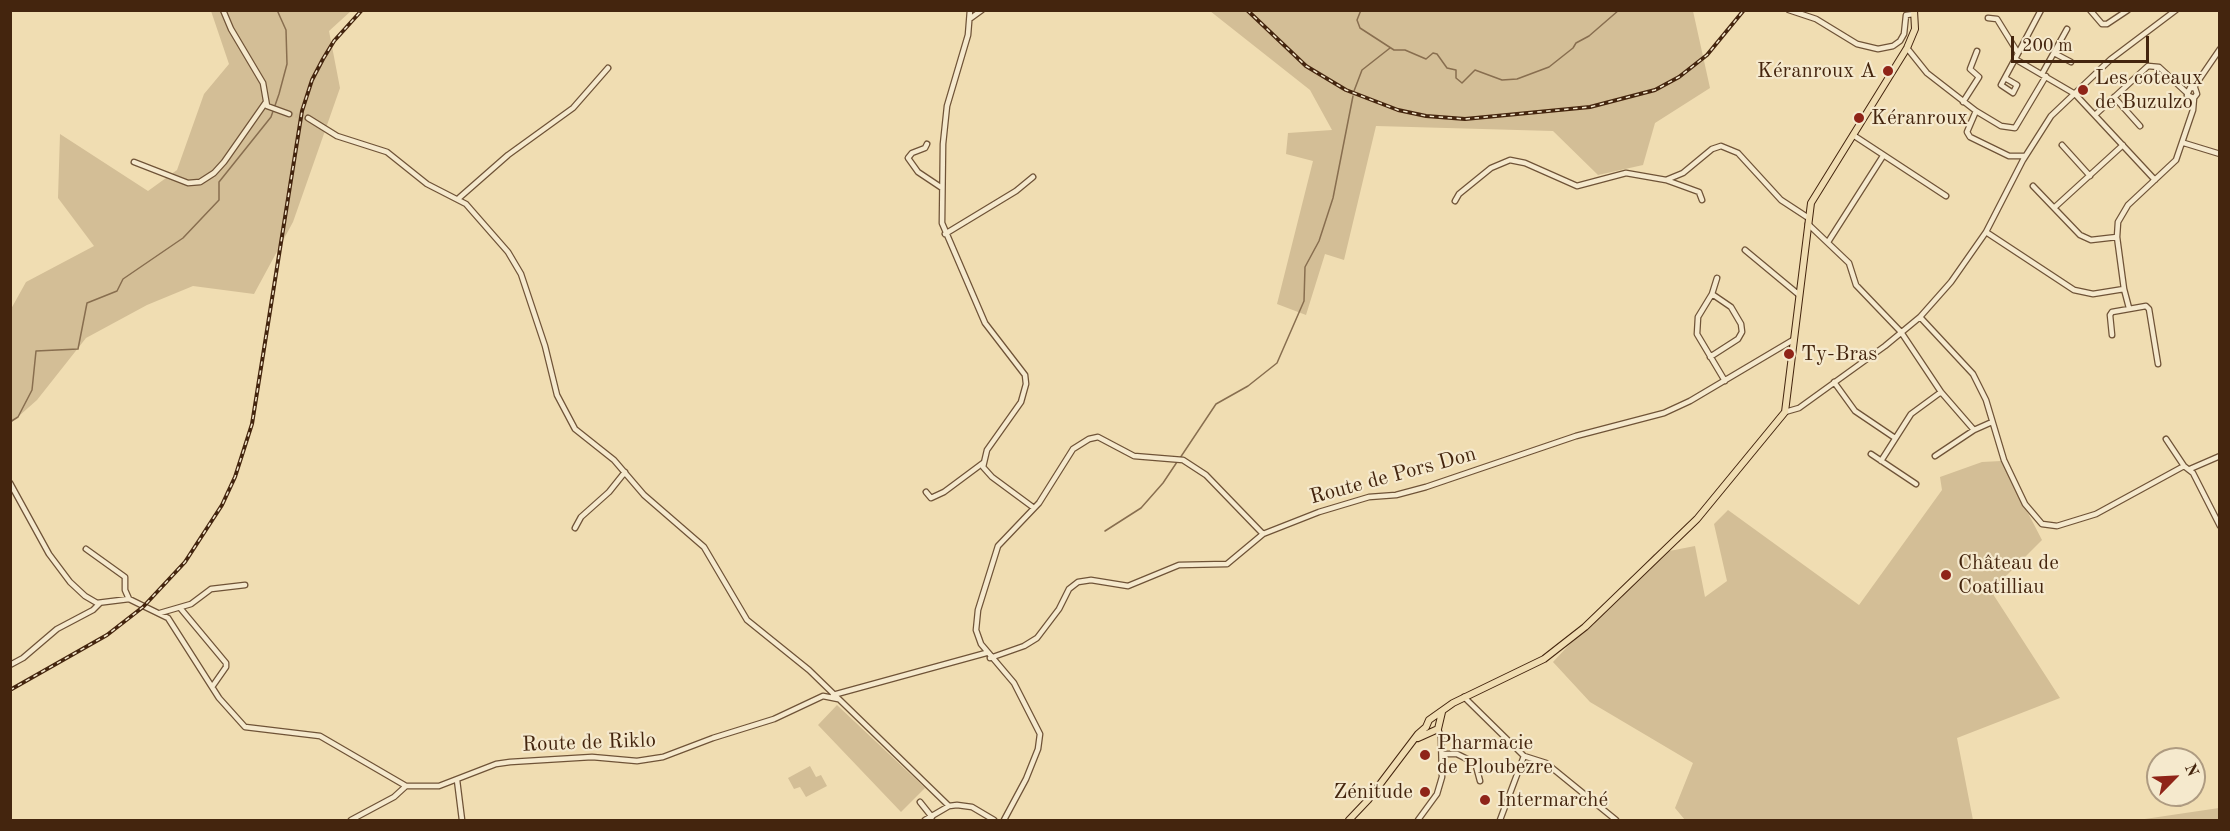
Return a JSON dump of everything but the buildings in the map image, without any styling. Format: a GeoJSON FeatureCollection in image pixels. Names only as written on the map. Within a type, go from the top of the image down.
{"type":"FeatureCollection","features":[{"type":"Feature","properties":{"kind":"main road"},"geometry":{"type":"LineString","coordinates":[[1349,820],[1413,742],[1433,727],[1444,709],[1544,659],[1606,607],[1709,506],[1785,412],[1807,220],[1820,187],[1914,36],[1914,12]]}},
{"type":"Feature","properties":{"kind":"street"},"geometry":{"type":"LineString","coordinates":[[134,162],[188,183],[200,182],[214,173],[224,162],[266,104],[264,82],[231,29],[223,10]]}},
{"type":"Feature","properties":{"kind":"street"},"geometry":{"type":"LineString","coordinates":[[926,492],[931,498],[944,492],[983,463],[994,438],[1022,402],[1026,384],[1025,375],[985,322],[945,234],[942,188],[947,106],[964,52],[971,18],[970,10]]}},
{"type":"Feature","properties":{"kind":"street"},"geometry":{"type":"LineString","coordinates":[[971,18],[982,10]]}},
{"type":"Feature","properties":{"kind":"street"},"geometry":{"type":"LineString","coordinates":[[1788,10],[1816,19],[1857,44],[1878,49],[1893,46],[1900,41],[1904,34],[1906,15],[1914,12]]}},
{"type":"Feature","properties":{"kind":"street"},"geometry":{"type":"LineString","coordinates":[[2005,78],[2041,10]]}},
{"type":"Feature","properties":{"kind":"street"},"geometry":{"type":"LineString","coordinates":[[2090,10],[2102,24],[2107,24],[2128,10]]}},
{"type":"Feature","properties":{"kind":"street"},"geometry":{"type":"LineString","coordinates":[[1785,412],[1799,408],[1920,317],[1952,282],[1986,232],[2025,156],[2051,116],[2111,59],[2176,10]]}},
{"type":"Feature","properties":{"kind":"street"},"geometry":{"type":"LineString","coordinates":[[1988,18],[1997,19],[2018,53]]}},
{"type":"Feature","properties":{"kind":"street"},"geometry":{"type":"LineString","coordinates":[[1907,48],[1926,74],[1976,111],[2008,129],[2015,128],[2067,29]]}},
{"type":"Feature","properties":{"kind":"street"},"geometry":{"type":"LineString","coordinates":[[2186,92],[2194,87],[2220,49]]}},
{"type":"Feature","properties":{"kind":"street"},"geometry":{"type":"LineString","coordinates":[[1963,102],[1979,77],[1970,69],[1977,51]]}},
{"type":"Feature","properties":{"kind":"street"},"geometry":{"type":"LineString","coordinates":[[2054,53],[2071,62]]}},
{"type":"Feature","properties":{"kind":"street"},"geometry":{"type":"LineString","coordinates":[[2015,59],[2074,94],[2155,180]]}},
{"type":"Feature","properties":{"kind":"street"},"geometry":{"type":"LineString","coordinates":[[2096,115],[2148,66],[2159,67],[2186,92],[2188,97],[2194,98]]}},
{"type":"Feature","properties":{"kind":"street"},"geometry":{"type":"LineString","coordinates":[[459,198],[508,155],[573,108],[608,68]]}},
{"type":"Feature","properties":{"kind":"street"},"geometry":{"type":"LineString","coordinates":[[2129,308],[2116,237],[2122,213],[2176,160],[2184,143],[2194,98],[2198,93],[2194,87]]}},
{"type":"Feature","properties":{"kind":"street"},"geometry":{"type":"LineString","coordinates":[[2114,97],[2140,126]]}},
{"type":"Feature","properties":{"kind":"street"},"geometry":{"type":"LineString","coordinates":[[266,104],[279,112],[289,114]]}},
{"type":"Feature","properties":{"kind":"street"},"geometry":{"type":"LineString","coordinates":[[1976,111],[1967,132],[1970,137],[2009,156],[2025,156]]}},
{"type":"Feature","properties":{"kind":"street"},"geometry":{"type":"LineString","coordinates":[[308,118],[337,136],[387,152],[427,184],[459,198],[508,252],[521,274],[545,346],[557,395],[568,421],[583,437],[626,472],[644,495],[704,547],[747,620],[801,663],[869,726],[949,806]]}},
{"type":"Feature","properties":{"kind":"street"},"geometry":{"type":"LineString","coordinates":[[1853,135],[1946,196]]}},
{"type":"Feature","properties":{"kind":"street"},"geometry":{"type":"LineString","coordinates":[[2184,143],[2220,154]]}},
{"type":"Feature","properties":{"kind":"street"},"geometry":{"type":"LineString","coordinates":[[927,144],[925,148],[912,153],[908,158],[918,172],[942,188]]}},
{"type":"Feature","properties":{"kind":"street"},"geometry":{"type":"LineString","coordinates":[[2062,145],[2090,176]]}},
{"type":"Feature","properties":{"kind":"street"},"geometry":{"type":"LineString","coordinates":[[2055,207],[2123,146]]}},
{"type":"Feature","properties":{"kind":"street"},"geometry":{"type":"LineString","coordinates":[[1666,180],[1683,173],[1712,149],[1725,147],[1746,160],[1781,200],[1807,220],[1849,263],[1856,285],[1901,332],[1941,392],[1974,430]]}},
{"type":"Feature","properties":{"kind":"street"},"geometry":{"type":"LineString","coordinates":[[1828,242],[1883,156]]}},
{"type":"Feature","properties":{"kind":"street"},"geometry":{"type":"LineString","coordinates":[[1455,201],[1491,168],[1510,160],[1526,163],[1577,186],[1626,173],[1666,180],[1699,192],[1702,200]]}},
{"type":"Feature","properties":{"kind":"street"},"geometry":{"type":"LineString","coordinates":[[945,234],[1005,198],[1033,177]]}},
{"type":"Feature","properties":{"kind":"street"},"geometry":{"type":"LineString","coordinates":[[2033,186],[2079,235],[2091,240],[2116,237]]}},
{"type":"Feature","properties":{"kind":"street"},"geometry":{"type":"LineString","coordinates":[[1986,232],[2074,290],[2093,294],[2124,289]]}},
{"type":"Feature","properties":{"kind":"street"},"geometry":{"type":"LineString","coordinates":[[1745,250],[1798,294]]}},
{"type":"Feature","properties":{"kind":"street"},"geometry":{"type":"LineString","coordinates":[[1716,278],[1713,294],[1698,317],[1696,326],[1700,341],[1725,381]]}},
{"type":"Feature","properties":{"kind":"street"},"geometry":{"type":"LineString","coordinates":[[1710,357],[1738,339],[1742,332],[1741,324],[1731,307],[1713,294]]}},
{"type":"Feature","properties":{"kind":"street"},"geometry":{"type":"LineString","coordinates":[[2112,335],[2110,315],[2112,312],[2146,306],[2150,309],[2158,364]]}},
{"type":"Feature","properties":{"kind":"street"},"geometry":{"type":"LineString","coordinates":[[1920,317],[1973,374],[1986,400],[2004,460],[2025,504],[2042,524],[2057,526],[2096,514],[2187,468],[2220,456]]}},
{"type":"Feature","properties":{"kind":"street","name":"Route de Pors Don"},"geometry":{"type":"LineString","coordinates":[[832,694],[1024,646],[1036,638],[1059,609],[1069,589],[1078,582],[1091,580],[1128,586],[1179,565],[1224,565],[1263,534],[1341,504],[1426,487],[1576,436],[1664,412],[1690,402],[1793,340]]}},
{"type":"Feature","properties":{"kind":"street"},"geometry":{"type":"LineString","coordinates":[[1834,382],[1854,411],[1895,438]]}},
{"type":"Feature","properties":{"kind":"street"},"geometry":{"type":"LineString","coordinates":[[1881,460],[1911,414],[1941,392]]}},
{"type":"Feature","properties":{"kind":"street"},"geometry":{"type":"LineString","coordinates":[[1935,456],[1974,430],[1992,422]]}},
{"type":"Feature","properties":{"kind":"street"},"geometry":{"type":"LineString","coordinates":[[1004,820],[1026,779],[1038,748],[1040,734],[1014,683],[988,655],[978,638],[976,619],[993,557],[1002,542],[1034,508],[1074,449],[1089,439],[1103,438],[1138,457],[1183,460],[1206,475],[1263,534]]}},
{"type":"Feature","properties":{"kind":"street"},"geometry":{"type":"LineString","coordinates":[[2166,440],[2187,468],[2220,526]]}},
{"type":"Feature","properties":{"kind":"street"},"geometry":{"type":"LineString","coordinates":[[1871,454],[1917,484]]}},
{"type":"Feature","properties":{"kind":"street"},"geometry":{"type":"LineString","coordinates":[[983,463],[985,471],[1034,508]]}},
{"type":"Feature","properties":{"kind":"street"},"geometry":{"type":"LineString","coordinates":[[575,528],[581,517],[609,492],[626,472]]}},
{"type":"Feature","properties":{"kind":"street"},"geometry":{"type":"LineString","coordinates":[[10,483],[59,568],[85,596],[100,603]]}},
{"type":"Feature","properties":{"kind":"street"},"geometry":{"type":"LineString","coordinates":[[86,549],[125,578],[125,590],[129,599]]}},
{"type":"Feature","properties":{"kind":"street"},"geometry":{"type":"LineString","coordinates":[[160,613],[181,609],[211,589],[245,585]]}},
{"type":"Feature","properties":{"kind":"street"},"geometry":{"type":"LineString","coordinates":[[10,665],[23,658],[57,629],[100,603],[129,599],[160,613],[168,618],[232,715],[249,729],[320,736],[406,786],[394,797],[351,820]]}},
{"type":"Feature","properties":{"kind":"street"},"geometry":{"type":"LineString","coordinates":[[181,609],[226,663],[224,671],[212,687]]}},
{"type":"Feature","properties":{"kind":"street","name":"Route de Riklo"},"geometry":{"type":"LineString","coordinates":[[406,786],[439,786],[489,767],[510,762],[611,757],[637,761],[663,757],[774,719],[823,696],[838,699]]}},
{"type":"Feature","properties":{"kind":"street"},"geometry":{"type":"LineString","coordinates":[[1464,697],[1524,756],[1546,763],[1616,820]]}},
{"type":"Feature","properties":{"kind":"street"},"geometry":{"type":"LineString","coordinates":[[1418,820],[1440,785],[1441,743],[1433,727]]}},
{"type":"Feature","properties":{"kind":"street"},"geometry":{"type":"LineString","coordinates":[[1442,754],[1457,754],[1469,760],[1476,766],[1480,781]]}},
{"type":"Feature","properties":{"kind":"street"},"geometry":{"type":"LineString","coordinates":[[1500,820],[1524,756]]}},
{"type":"Feature","properties":{"kind":"street"},"geometry":{"type":"LineString","coordinates":[[457,780],[462,820]]}},
{"type":"Feature","properties":{"kind":"street"},"geometry":{"type":"LineString","coordinates":[[920,802],[932,817]]}},
{"type":"Feature","properties":{"kind":"street"},"geometry":{"type":"LineString","coordinates":[[925,820],[949,806],[972,807],[994,820]]}},
{"type":"Feature","properties":{"kind":"shaded area"},"geometry":{"type":"Polygon","coordinates":[[[211,11],[351,11],[329,31],[340,88],[293,222],[254,294],[193,286],[147,305],[86,338],[37,400],[11,423],[11,309],[26,282],[94,246],[58,198],[60,134],[148,191],[177,170],[204,94],[229,64],[211,11]]]}},
{"type":"Feature","properties":{"kind":"shaded area"},"geometry":{"type":"Polygon","coordinates":[[[1210,11],[1693,11],[1710,88],[1655,123],[1643,165],[1598,175],[1553,131],[1376,126],[1344,260],[1325,254],[1306,315],[1277,304],[1313,161],[1286,154],[1288,133],[1332,130],[1310,90],[1210,11]]]}},
{"type":"Feature","properties":{"kind":"shaded area"},"geometry":{"type":"Polygon","coordinates":[[[2001,461],[2042,540],[1991,591],[2060,698],[1957,738],[1973,820],[1685,820],[1675,808],[1693,763],[1590,702],[1553,662],[1654,554],[1695,546],[1705,597],[1727,581],[1714,524],[1728,510],[1859,605],[1942,490],[1940,477],[1982,462],[2001,461]]]}},
{"type":"Feature","properties":{"kind":"shaded area"},"geometry":{"type":"Polygon","coordinates":[[[837,705],[925,788],[901,812],[818,725],[837,705]]]}},
{"type":"Feature","properties":{"kind":"shaded area"},"geometry":{"type":"Polygon","coordinates":[[[810,766],[816,777],[821,775],[827,786],[806,797],[800,787],[794,789],[788,778],[810,766]]]}},
{"type":"Feature","properties":{"kind":"shaded area"},"geometry":{"type":"Polygon","coordinates":[[[2219,808],[2219,820],[2138,820],[2219,808]]]}},
{"type":"Feature","properties":{"kind":"waterway"},"geometry":{"type":"LineString","coordinates":[[10,422],[18,417],[32,390],[36,351],[78,349],[87,303],[117,291],[123,279],[183,238],[219,200],[219,182],[271,117],[279,94],[287,64],[286,30],[277,10]]}},
{"type":"Feature","properties":{"kind":"waterway"},"geometry":{"type":"LineString","coordinates":[[1361,10],[1357,20],[1360,28],[1394,50],[1405,50],[1426,59],[1433,53],[1437,54],[1447,68],[1456,70],[1456,78],[1462,83],[1475,70],[1502,80],[1517,79],[1549,67],[1619,10]]}},
{"type":"Feature","properties":{"kind":"waterway"},"geometry":{"type":"LineString","coordinates":[[1354,91],[1362,70],[1390,48]]}},
{"type":"Feature","properties":{"kind":"waterway"},"geometry":{"type":"LineString","coordinates":[[1180,458],[1216,404],[1248,386],[1277,363],[1304,301],[1305,267],[1319,241],[1333,198],[1353,96]]}},
{"type":"Feature","properties":{"kind":"waterway"},"geometry":{"type":"LineString","coordinates":[[1105,531],[1141,508],[1163,483],[1177,462]]}},
{"type":"Feature","properties":{"kind":"tunnel"},"geometry":{"type":"LineString","coordinates":[[289,114],[308,118]]}},
{"type":"Feature","properties":{"kind":"railway"},"geometry":{"type":"LineString","coordinates":[[10,690],[107,635],[143,607],[185,562],[222,505],[235,477],[252,424],[302,111],[312,80],[323,59],[334,41],[362,10]]}},
{"type":"Feature","properties":{"kind":"railway"},"geometry":{"type":"LineString","coordinates":[[1247,10],[1306,66],[1346,90],[1398,110],[1426,116],[1465,119],[1590,107],[1655,90],[1679,77],[1707,55],[1744,10]]}},
{"type":"Feature","properties":{"kind":"place","name":"Kéranroux A"},"geometry":{"type":"Point","coordinates":[1888,71]}},
{"type":"Feature","properties":{"kind":"place","name":"Les coteaux de Buzulzo"},"geometry":{"type":"Point","coordinates":[2083,90]}},
{"type":"Feature","properties":{"kind":"place","name":"Kéranroux"},"geometry":{"type":"Point","coordinates":[1859,118]}},
{"type":"Feature","properties":{"kind":"place","name":"Ty-Bras"},"geometry":{"type":"Point","coordinates":[1789,354]}},
{"type":"Feature","properties":{"kind":"place","name":"Château de Coatilliau"},"geometry":{"type":"Point","coordinates":[1946,575]}},
{"type":"Feature","properties":{"kind":"place","name":"Pharmacie de Ploubezre"},"geometry":{"type":"Point","coordinates":[1425,755]}},
{"type":"Feature","properties":{"kind":"place","name":"Zénitude"},"geometry":{"type":"Point","coordinates":[1425,792]}},
{"type":"Feature","properties":{"kind":"place","name":"Intermarché"},"geometry":{"type":"Point","coordinates":[1485,800]}}]}
